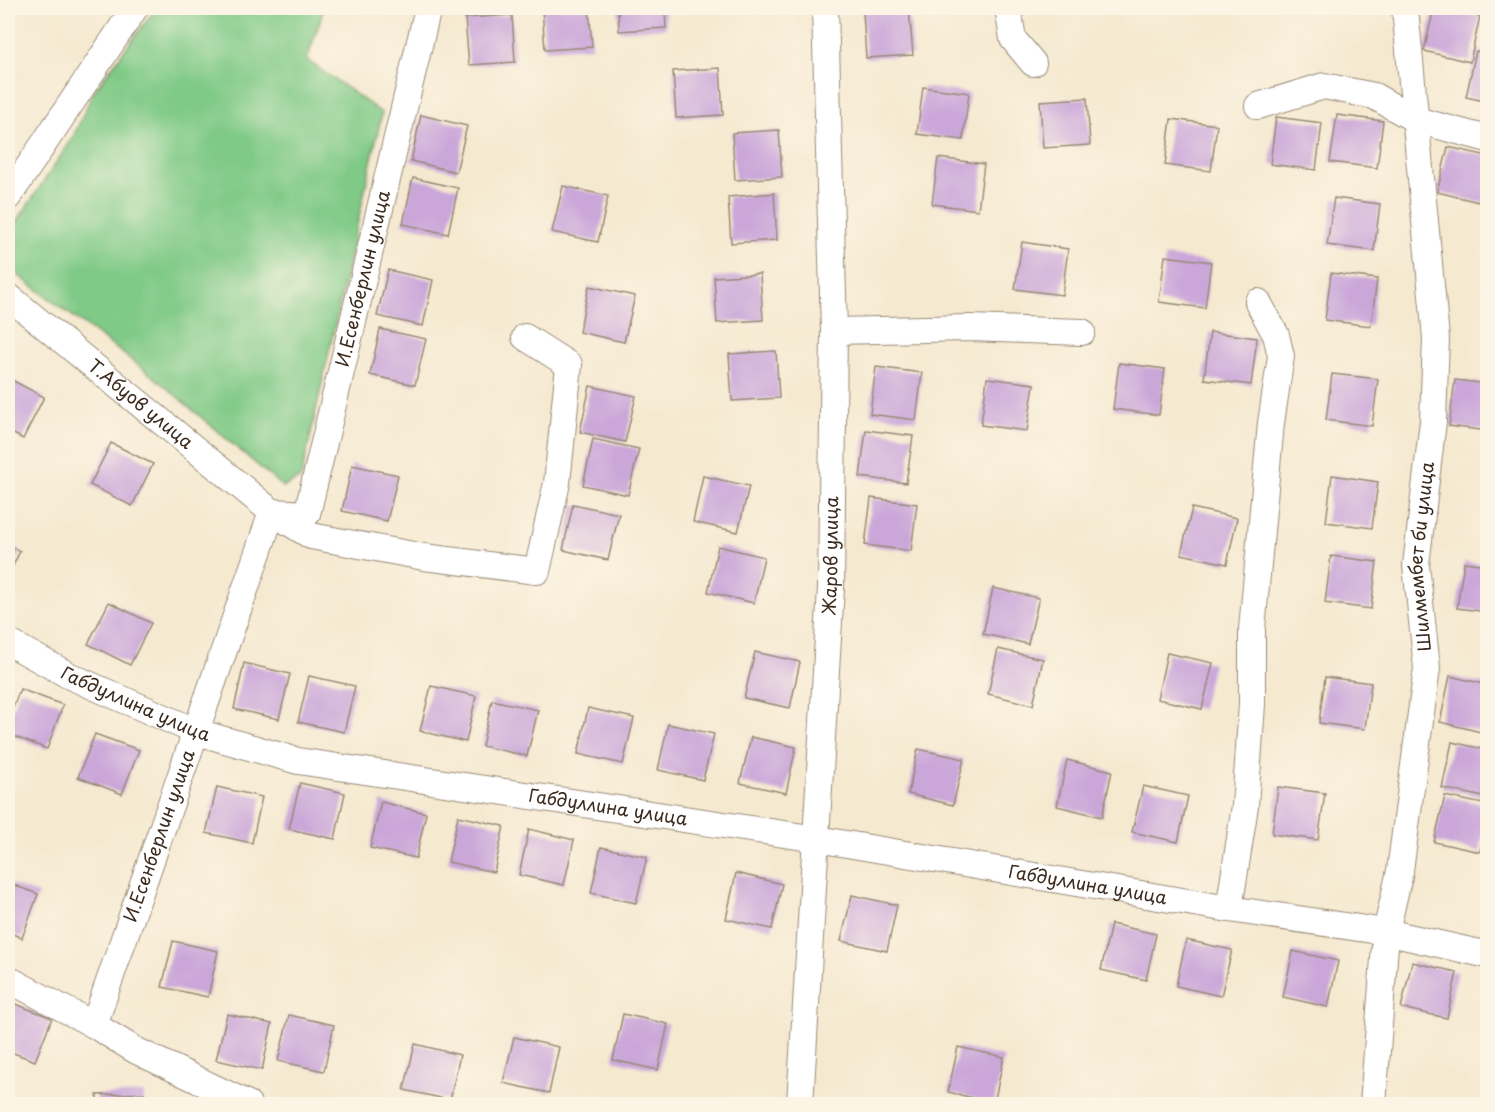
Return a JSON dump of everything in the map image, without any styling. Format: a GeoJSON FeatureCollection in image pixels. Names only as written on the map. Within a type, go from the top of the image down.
{"type":"FeatureCollection","features":[{"type":"Feature","properties":{"kind":"street"},"geometry":{"type":"LineString","coordinates":[[8,197],[135,8]]}},
{"type":"Feature","properties":{"kind":"street","name":"И.Есенберлин улица"},"geometry":{"type":"LineString","coordinates":[[94,1025],[272,512],[307,514],[428,8]]}},
{"type":"Feature","properties":{"kind":"street","name":"Жаров улица"},"geometry":{"type":"LineString","coordinates":[[800,1104],[831,588],[834,331],[825,8]]}},
{"type":"Feature","properties":{"kind":"street"},"geometry":{"type":"LineString","coordinates":[[1008,8],[1013,39],[1033,63]]}},
{"type":"Feature","properties":{"kind":"street","name":"Шилмембет би улица"},"geometry":{"type":"LineString","coordinates":[[1373,1104],[1386,932],[1400,872],[1427,668],[1416,565],[1432,421],[1436,338],[1405,8]]}},
{"type":"Feature","properties":{"kind":"street"},"geometry":{"type":"LineString","coordinates":[[1258,106],[1324,86],[1374,96],[1416,120],[1488,139]]}},
{"type":"Feature","properties":{"kind":"street","name":"Т.Абуов улица"},"geometry":{"type":"LineString","coordinates":[[8,296],[272,512]]}},
{"type":"Feature","properties":{"kind":"street"},"geometry":{"type":"LineString","coordinates":[[1229,909],[1245,806],[1252,704],[1252,628],[1270,423],[1281,356],[1276,334],[1258,302]]}},
{"type":"Feature","properties":{"kind":"street"},"geometry":{"type":"LineString","coordinates":[[834,331],[970,328],[1082,332]]}},
{"type":"Feature","properties":{"kind":"street"},"geometry":{"type":"LineString","coordinates":[[272,512],[311,536],[424,557],[537,571],[557,483],[569,365],[525,337]]}},
{"type":"Feature","properties":{"kind":"street","name":"Габдуллина улица"},"geometry":{"type":"LineString","coordinates":[[8,642],[70,676],[196,732],[298,761],[817,839],[1229,909],[1386,932],[1488,955]]}},
{"type":"Feature","properties":{"kind":"street"},"geometry":{"type":"LineString","coordinates":[[8,979],[94,1025],[135,1050],[248,1104]]}},
{"type":"Feature","properties":{"kind":"green space"},"geometry":{"type":"Polygon","coordinates":[[[156,8],[324,8],[307,60],[382,113],[301,478],[283,487],[154,377],[19,276],[8,252],[8,235],[72,139],[94,91],[156,8]]]}},
{"type":"Feature","properties":{"kind":"building"},"geometry":{"type":"Polygon","coordinates":[[[542,8],[589,8],[592,47],[545,50],[542,8]]]}},
{"type":"Feature","properties":{"kind":"building"},"geometry":{"type":"Polygon","coordinates":[[[618,8],[665,8],[666,28],[619,31],[618,8]]]}},
{"type":"Feature","properties":{"kind":"building"},"geometry":{"type":"Polygon","coordinates":[[[909,8],[913,55],[866,58],[863,12],[909,8]]]}},
{"type":"Feature","properties":{"kind":"building"},"geometry":{"type":"Polygon","coordinates":[[[1434,8],[1480,16],[1470,62],[1424,51],[1434,8]]]}},
{"type":"Feature","properties":{"kind":"building"},"geometry":{"type":"Polygon","coordinates":[[[512,15],[515,62],[469,65],[465,18],[512,15]]]}},
{"type":"Feature","properties":{"kind":"building"},"geometry":{"type":"Polygon","coordinates":[[[1476,51],[1488,53],[1488,102],[1466,97],[1476,51]]]}},
{"type":"Feature","properties":{"kind":"building"},"geometry":{"type":"Polygon","coordinates":[[[720,68],[723,115],[676,118],[673,71],[720,68]]]}},
{"type":"Feature","properties":{"kind":"building"},"geometry":{"type":"Polygon","coordinates":[[[923,87],[969,93],[963,140],[917,134],[923,87]]]}},
{"type":"Feature","properties":{"kind":"building"},"geometry":{"type":"Polygon","coordinates":[[[1087,98],[1090,145],[1043,148],[1040,101],[1087,98]]]}},
{"type":"Feature","properties":{"kind":"building"},"geometry":{"type":"Polygon","coordinates":[[[421,115],[467,126],[456,172],[411,161],[421,115]]]}},
{"type":"Feature","properties":{"kind":"building"},"geometry":{"type":"Polygon","coordinates":[[[1337,115],[1383,121],[1377,168],[1330,162],[1337,115]]]}},
{"type":"Feature","properties":{"kind":"building"},"geometry":{"type":"Polygon","coordinates":[[[1276,117],[1322,123],[1316,170],[1270,164],[1276,117]]]}},
{"type":"Feature","properties":{"kind":"building"},"geometry":{"type":"Polygon","coordinates":[[[1171,119],[1217,125],[1211,171],[1165,165],[1171,119]]]}},
{"type":"Feature","properties":{"kind":"building"},"geometry":{"type":"Polygon","coordinates":[[[779,130],[782,177],[735,180],[732,133],[779,130]]]}},
{"type":"Feature","properties":{"kind":"building"},"geometry":{"type":"Polygon","coordinates":[[[1448,147],[1488,156],[1488,181],[1483,203],[1437,192],[1448,147]]]}},
{"type":"Feature","properties":{"kind":"building"},"geometry":{"type":"Polygon","coordinates":[[[938,158],[984,164],[978,210],[932,204],[938,158]]]}},
{"type":"Feature","properties":{"kind":"building"},"geometry":{"type":"Polygon","coordinates":[[[413,178],[458,188],[448,234],[403,224],[413,178]]]}},
{"type":"Feature","properties":{"kind":"building"},"geometry":{"type":"Polygon","coordinates":[[[563,186],[608,196],[598,242],[552,232],[563,186]]]}},
{"type":"Feature","properties":{"kind":"building"},"geometry":{"type":"Polygon","coordinates":[[[774,193],[777,240],[731,243],[728,197],[774,193]]]}},
{"type":"Feature","properties":{"kind":"building"},"geometry":{"type":"Polygon","coordinates":[[[1334,198],[1380,204],[1374,251],[1327,245],[1334,198]]]}},
{"type":"Feature","properties":{"kind":"building"},"geometry":{"type":"Polygon","coordinates":[[[1022,242],[1068,249],[1062,295],[1015,289],[1022,242]]]}},
{"type":"Feature","properties":{"kind":"building"},"geometry":{"type":"Polygon","coordinates":[[[1165,256],[1211,262],[1205,308],[1159,302],[1165,256]]]}},
{"type":"Feature","properties":{"kind":"building"},"geometry":{"type":"Polygon","coordinates":[[[388,270],[433,280],[423,326],[377,316],[388,270]]]}},
{"type":"Feature","properties":{"kind":"building"},"geometry":{"type":"Polygon","coordinates":[[[1331,273],[1377,279],[1371,326],[1325,320],[1331,273]]]}},
{"type":"Feature","properties":{"kind":"building"},"geometry":{"type":"Polygon","coordinates":[[[760,274],[763,320],[717,323],[714,277],[760,274]]]}},
{"type":"Feature","properties":{"kind":"building"},"geometry":{"type":"Polygon","coordinates":[[[589,286],[635,296],[624,342],[579,332],[589,286]]]}},
{"type":"Feature","properties":{"kind":"building"},"geometry":{"type":"Polygon","coordinates":[[[380,329],[426,339],[415,385],[370,375],[380,329]]]}},
{"type":"Feature","properties":{"kind":"building"},"geometry":{"type":"Polygon","coordinates":[[[1210,332],[1257,338],[1251,385],[1204,379],[1210,332]]]}},
{"type":"Feature","properties":{"kind":"building"},"geometry":{"type":"Polygon","coordinates":[[[776,351],[779,398],[732,401],[729,354],[776,351]]]}},
{"type":"Feature","properties":{"kind":"building"},"geometry":{"type":"Polygon","coordinates":[[[1119,363],[1165,369],[1159,415],[1113,409],[1119,363]]]}},
{"type":"Feature","properties":{"kind":"building"},"geometry":{"type":"Polygon","coordinates":[[[876,367],[922,373],[916,420],[870,414],[876,367]]]}},
{"type":"Feature","properties":{"kind":"building"},"geometry":{"type":"Polygon","coordinates":[[[1332,374],[1378,379],[1372,426],[1326,420],[1332,374]]]}},
{"type":"Feature","properties":{"kind":"building"},"geometry":{"type":"Polygon","coordinates":[[[8,378],[44,397],[23,439],[8,431],[8,378]]]}},
{"type":"Feature","properties":{"kind":"building"},"geometry":{"type":"Polygon","coordinates":[[[987,378],[1034,384],[1027,431],[981,425],[987,378]]]}},
{"type":"Feature","properties":{"kind":"building"},"geometry":{"type":"Polygon","coordinates":[[[1455,380],[1488,384],[1488,431],[1449,426],[1455,380]]]}},
{"type":"Feature","properties":{"kind":"building"},"geometry":{"type":"Polygon","coordinates":[[[590,386],[636,396],[625,442],[580,432],[590,386]]]}},
{"type":"Feature","properties":{"kind":"building"},"geometry":{"type":"Polygon","coordinates":[[[866,430],[913,436],[906,483],[860,477],[866,430]]]}},
{"type":"Feature","properties":{"kind":"building"},"geometry":{"type":"Polygon","coordinates":[[[593,439],[639,449],[628,495],[583,485],[593,439]]]}},
{"type":"Feature","properties":{"kind":"building"},"geometry":{"type":"Polygon","coordinates":[[[111,443],[153,464],[132,506],[90,485],[111,443]]]}},
{"type":"Feature","properties":{"kind":"building"},"geometry":{"type":"Polygon","coordinates":[[[352,465],[398,475],[387,521],[342,511],[352,465]]]}},
{"type":"Feature","properties":{"kind":"building"},"geometry":{"type":"Polygon","coordinates":[[[1332,475],[1378,482],[1372,528],[1326,522],[1332,475]]]}},
{"type":"Feature","properties":{"kind":"building"},"geometry":{"type":"Polygon","coordinates":[[[703,476],[749,486],[738,532],[693,522],[703,476]]]}},
{"type":"Feature","properties":{"kind":"building"},"geometry":{"type":"Polygon","coordinates":[[[871,498],[917,504],[911,551],[865,545],[871,498]]]}},
{"type":"Feature","properties":{"kind":"building"},"geometry":{"type":"Polygon","coordinates":[[[573,504],[619,514],[608,560],[563,550],[573,504]]]}},
{"type":"Feature","properties":{"kind":"building"},"geometry":{"type":"Polygon","coordinates":[[[1192,508],[1237,518],[1227,564],[1181,554],[1192,508]]]}},
{"type":"Feature","properties":{"kind":"building"},"geometry":{"type":"Polygon","coordinates":[[[8,545],[20,551],[8,576],[8,545]]]}},
{"type":"Feature","properties":{"kind":"building"},"geometry":{"type":"Polygon","coordinates":[[[718,546],[764,557],[754,603],[708,592],[718,546]]]}},
{"type":"Feature","properties":{"kind":"building"},"geometry":{"type":"Polygon","coordinates":[[[1331,556],[1377,562],[1371,609],[1325,603],[1331,556]]]}},
{"type":"Feature","properties":{"kind":"building"},"geometry":{"type":"Polygon","coordinates":[[[1464,562],[1488,565],[1488,612],[1457,608],[1464,562]]]}},
{"type":"Feature","properties":{"kind":"building"},"geometry":{"type":"Polygon","coordinates":[[[993,588],[1039,598],[1028,644],[983,634],[993,588]]]}},
{"type":"Feature","properties":{"kind":"building"},"geometry":{"type":"Polygon","coordinates":[[[109,602],[151,623],[130,665],[88,644],[109,602]]]}},
{"type":"Feature","properties":{"kind":"building"},"geometry":{"type":"Polygon","coordinates":[[[998,649],[1043,659],[1033,705],[988,694],[998,649]]]}},
{"type":"Feature","properties":{"kind":"building"},"geometry":{"type":"Polygon","coordinates":[[[755,652],[800,662],[790,708],[744,698],[755,652]]]}},
{"type":"Feature","properties":{"kind":"building"},"geometry":{"type":"Polygon","coordinates":[[[1167,653],[1213,663],[1202,709],[1157,699],[1167,653]]]}},
{"type":"Feature","properties":{"kind":"building"},"geometry":{"type":"Polygon","coordinates":[[[244,663],[290,674],[279,719],[234,709],[244,663]]]}},
{"type":"Feature","properties":{"kind":"building"},"geometry":{"type":"Polygon","coordinates":[[[309,676],[355,686],[344,732],[298,722],[309,676]]]}},
{"type":"Feature","properties":{"kind":"building"},"geometry":{"type":"Polygon","coordinates":[[[1450,676],[1488,685],[1485,733],[1440,722],[1450,676]]]}},
{"type":"Feature","properties":{"kind":"building"},"geometry":{"type":"Polygon","coordinates":[[[1325,677],[1371,683],[1365,729],[1319,723],[1325,677]]]}},
{"type":"Feature","properties":{"kind":"building"},"geometry":{"type":"Polygon","coordinates":[[[431,686],[476,696],[466,742],[420,731],[431,686]]]}},
{"type":"Feature","properties":{"kind":"building"},"geometry":{"type":"Polygon","coordinates":[[[20,689],[63,705],[47,749],[8,734],[8,721],[20,689]]]}},
{"type":"Feature","properties":{"kind":"building"},"geometry":{"type":"Polygon","coordinates":[[[492,700],[538,710],[527,756],[482,746],[492,700]]]}},
{"type":"Feature","properties":{"kind":"building"},"geometry":{"type":"Polygon","coordinates":[[[588,708],[634,718],[623,764],[578,754],[588,708]]]}},
{"type":"Feature","properties":{"kind":"building"},"geometry":{"type":"Polygon","coordinates":[[[668,724],[714,734],[703,780],[658,770],[668,724]]]}},
{"type":"Feature","properties":{"kind":"building"},"geometry":{"type":"Polygon","coordinates":[[[95,734],[139,750],[122,794],[78,777],[95,734]]]}},
{"type":"Feature","properties":{"kind":"building"},"geometry":{"type":"Polygon","coordinates":[[[751,737],[796,747],[786,793],[740,783],[751,737]]]}},
{"type":"Feature","properties":{"kind":"building"},"geometry":{"type":"Polygon","coordinates":[[[1452,742],[1488,750],[1488,798],[1442,788],[1452,742]]]}},
{"type":"Feature","properties":{"kind":"building"},"geometry":{"type":"Polygon","coordinates":[[[918,749],[964,759],[953,805],[908,794],[918,749]]]}},
{"type":"Feature","properties":{"kind":"building"},"geometry":{"type":"Polygon","coordinates":[[[1067,760],[1112,771],[1102,817],[1057,806],[1067,760]]]}},
{"type":"Feature","properties":{"kind":"building"},"geometry":{"type":"Polygon","coordinates":[[[300,783],[345,793],[335,839],[289,829],[300,783]]]}},
{"type":"Feature","properties":{"kind":"building"},"geometry":{"type":"Polygon","coordinates":[[[1143,786],[1188,796],[1178,842],[1132,832],[1143,786]]]}},
{"type":"Feature","properties":{"kind":"building"},"geometry":{"type":"Polygon","coordinates":[[[217,787],[262,797],[252,843],[206,833],[217,787]]]}},
{"type":"Feature","properties":{"kind":"building"},"geometry":{"type":"Polygon","coordinates":[[[1278,787],[1325,793],[1318,840],[1272,834],[1278,787]]]}},
{"type":"Feature","properties":{"kind":"building"},"geometry":{"type":"Polygon","coordinates":[[[1445,796],[1488,805],[1480,852],[1434,842],[1445,796]]]}},
{"type":"Feature","properties":{"kind":"building"},"geometry":{"type":"Polygon","coordinates":[[[381,802],[426,813],[416,858],[370,848],[381,802]]]}},
{"type":"Feature","properties":{"kind":"building"},"geometry":{"type":"Polygon","coordinates":[[[458,816],[504,826],[494,872],[448,862],[458,816]]]}},
{"type":"Feature","properties":{"kind":"building"},"geometry":{"type":"Polygon","coordinates":[[[529,829],[574,840],[564,885],[519,875],[529,829]]]}},
{"type":"Feature","properties":{"kind":"building"},"geometry":{"type":"Polygon","coordinates":[[[601,847],[647,857],[636,903],[591,893],[601,847]]]}},
{"type":"Feature","properties":{"kind":"building"},"geometry":{"type":"Polygon","coordinates":[[[736,873],[782,884],[772,929],[726,919],[736,873]]]}},
{"type":"Feature","properties":{"kind":"building"},"geometry":{"type":"Polygon","coordinates":[[[8,883],[38,894],[22,938],[8,932],[8,883]]]}},
{"type":"Feature","properties":{"kind":"building"},"geometry":{"type":"Polygon","coordinates":[[[852,895],[897,905],[887,951],[841,941],[852,895]]]}},
{"type":"Feature","properties":{"kind":"building"},"geometry":{"type":"Polygon","coordinates":[[[1111,924],[1156,934],[1146,980],[1101,970],[1111,924]]]}},
{"type":"Feature","properties":{"kind":"building"},"geometry":{"type":"Polygon","coordinates":[[[1186,940],[1232,950],[1221,996],[1176,986],[1186,940]]]}},
{"type":"Feature","properties":{"kind":"building"},"geometry":{"type":"Polygon","coordinates":[[[173,941],[218,951],[208,997],[162,987],[173,941]]]}},
{"type":"Feature","properties":{"kind":"building"},"geometry":{"type":"Polygon","coordinates":[[[1293,951],[1338,961],[1328,1007],[1283,997],[1293,951]]]}},
{"type":"Feature","properties":{"kind":"building"},"geometry":{"type":"Polygon","coordinates":[[[1412,962],[1457,972],[1447,1018],[1401,1008],[1412,962]]]}},
{"type":"Feature","properties":{"kind":"building"},"geometry":{"type":"Polygon","coordinates":[[[8,1001],[52,1018],[35,1061],[8,1051],[8,1001]]]}},
{"type":"Feature","properties":{"kind":"building"},"geometry":{"type":"Polygon","coordinates":[[[227,1014],[272,1024],[262,1070],[216,1060],[227,1014]]]}},
{"type":"Feature","properties":{"kind":"building"},"geometry":{"type":"Polygon","coordinates":[[[623,1014],[668,1024],[658,1070],[613,1060],[623,1014]]]}},
{"type":"Feature","properties":{"kind":"building"},"geometry":{"type":"Polygon","coordinates":[[[289,1015],[334,1025],[324,1071],[278,1061],[289,1015]]]}},
{"type":"Feature","properties":{"kind":"building"},"geometry":{"type":"Polygon","coordinates":[[[514,1037],[559,1047],[549,1093],[503,1083],[514,1037]]]}},
{"type":"Feature","properties":{"kind":"building"},"geometry":{"type":"Polygon","coordinates":[[[415,1044],[460,1055],[450,1100],[404,1090],[415,1044]]]}},
{"type":"Feature","properties":{"kind":"building"},"geometry":{"type":"Polygon","coordinates":[[[958,1047],[1004,1057],[994,1103],[948,1092],[958,1047]]]}},
{"type":"Feature","properties":{"kind":"building"},"geometry":{"type":"Polygon","coordinates":[[[144,1093],[144,1104],[97,1104],[97,1095],[144,1093]]]}}]}
